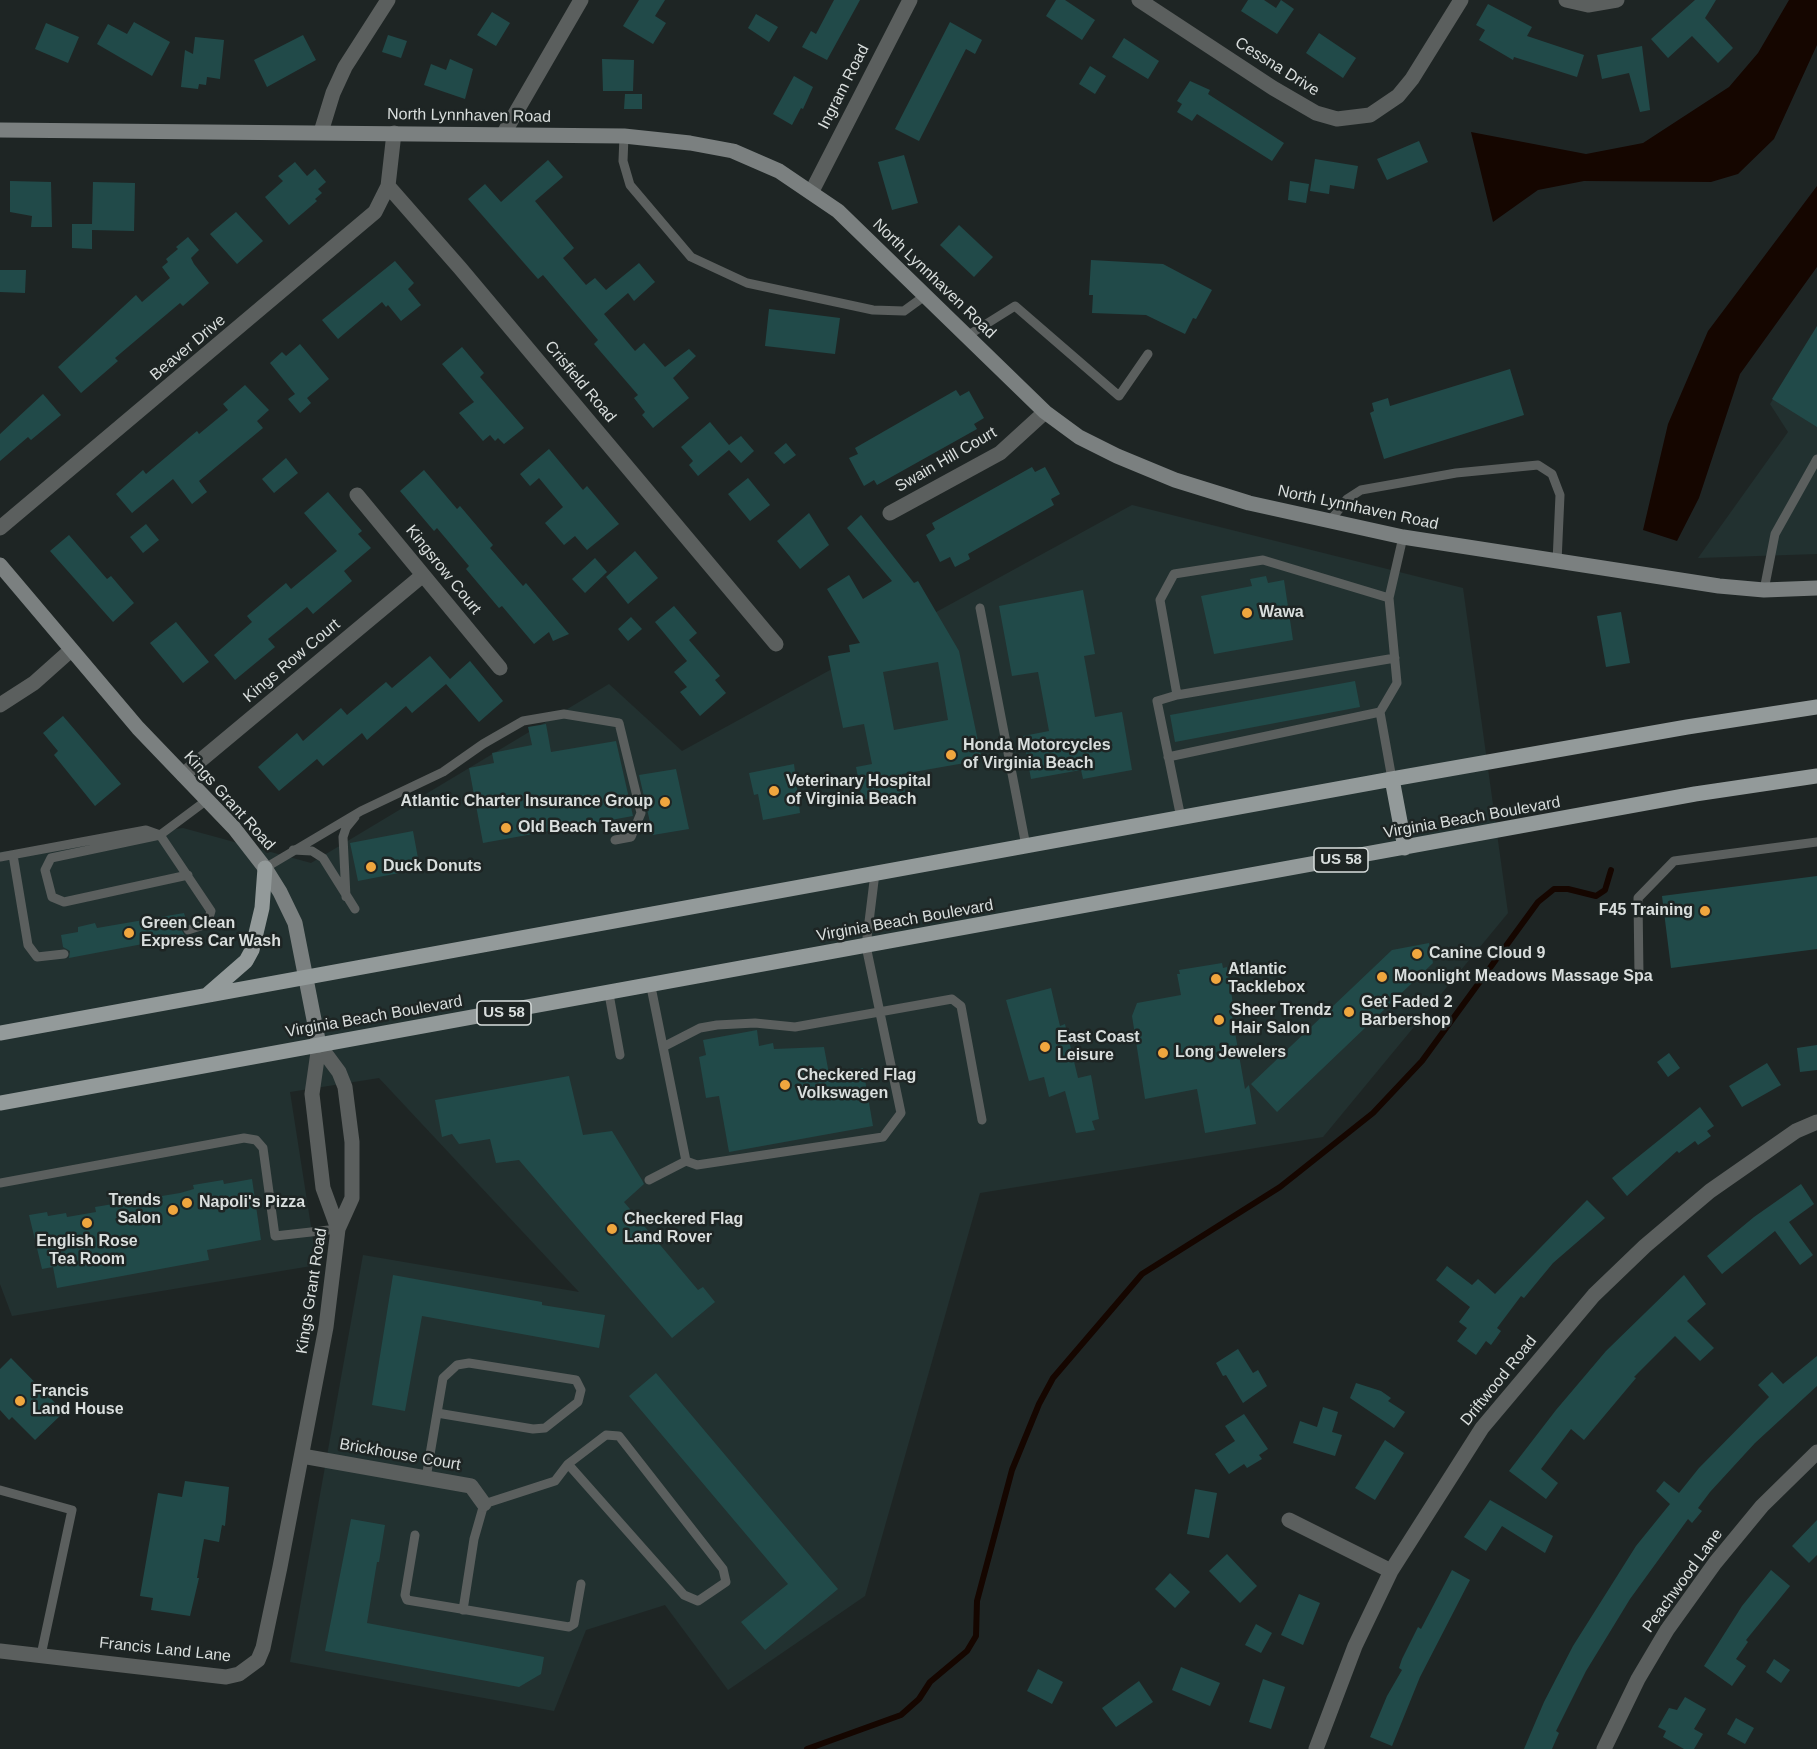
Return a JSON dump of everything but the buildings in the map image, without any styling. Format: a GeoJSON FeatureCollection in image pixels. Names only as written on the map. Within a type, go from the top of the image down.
{"type":"FeatureCollection","features":[{"type":"Feature","properties":{"kind":"main road"},"geometry":{"type":"LineString","coordinates":[[0,1033],[1392,779],[1687,727],[1817,707]]}},
{"type":"Feature","properties":{"kind":"main road","name":"Virginia Beach Boulevard"},"geometry":{"type":"LineString","coordinates":[[0,1104],[651,987],[1695,794],[1817,776]]}},
{"type":"Feature","properties":{"kind":"main road"},"geometry":{"type":"LineString","coordinates":[[1392,779],[1405,848]]}},
{"type":"Feature","properties":{"kind":"main road"},"geometry":{"type":"LineString","coordinates":[[207,996],[240,967],[252,950],[262,908],[265,868]]}},
{"type":"Feature","properties":{"kind":"street"},"geometry":{"type":"LineString","coordinates":[[321,132],[333,93],[345,67],[388,0]]}},
{"type":"Feature","properties":{"kind":"street"},"geometry":{"type":"LineString","coordinates":[[504,134],[581,0]]}},
{"type":"Feature","properties":{"kind":"street","name":"Ingram Road"},"geometry":{"type":"LineString","coordinates":[[812,191],[910,0]]}},
{"type":"Feature","properties":{"kind":"street","name":"Cessna Drive"},"geometry":{"type":"LineString","coordinates":[[1139,0],[1290,98],[1316,113],[1337,119],[1370,115],[1398,96],[1412,79],[1461,0]]}},
{"type":"Feature","properties":{"kind":"street"},"geometry":{"type":"LineString","coordinates":[[1566,0],[1588,5],[1617,0]]}},
{"type":"Feature","properties":{"kind":"street","name":"North Lynnhaven Road"},"geometry":{"type":"LineString","coordinates":[[0,130],[624,136],[690,143],[732,151],[779,171],[812,191],[838,211],[1045,412],[1079,436],[1117,456],[1175,480],[1249,503],[1403,537],[1678,581],[1764,590],[1817,588]]}},
{"type":"Feature","properties":{"kind":"street"},"geometry":{"type":"LineString","coordinates":[[388,186],[394,133]]}},
{"type":"Feature","properties":{"kind":"street","name":"Beaver Drive"},"geometry":{"type":"LineString","coordinates":[[0,528],[375,212],[388,186]]}},
{"type":"Feature","properties":{"kind":"street","name":"Crisfield Road"},"geometry":{"type":"LineString","coordinates":[[388,186],[468,277],[776,644]]}},
{"type":"Feature","properties":{"kind":"street","name":"Swain Hill Court"},"geometry":{"type":"LineString","coordinates":[[890,513],[1000,453],[1045,412]]}},
{"type":"Feature","properties":{"kind":"street","name":"Kingsrow Court"},"geometry":{"type":"LineString","coordinates":[[357,495],[500,668]]}},
{"type":"Feature","properties":{"kind":"street","name":"Kings Grant Road"},"geometry":{"type":"LineString","coordinates":[[0,565],[138,728],[207,800],[265,868],[288,907],[307,977],[319,1045],[343,1082],[352,1142],[352,1198],[338,1229],[326,1327],[281,1564]]}},
{"type":"Feature","properties":{"kind":"street","name":"Kings Row Court"},"geometry":{"type":"LineString","coordinates":[[183,775],[423,575]]}},
{"type":"Feature","properties":{"kind":"street"},"geometry":{"type":"LineString","coordinates":[[0,705],[34,683],[71,650]]}},
{"type":"Feature","properties":{"kind":"street"},"geometry":{"type":"LineString","coordinates":[[319,1045],[312,1094],[322,1188],[338,1229]]}},
{"type":"Feature","properties":{"kind":"street","name":"Driftwood Road"},"geometry":{"type":"LineString","coordinates":[[1316,1749],[1355,1646],[1391,1571],[1482,1428],[1594,1295],[1645,1246],[1710,1191],[1796,1131],[1817,1122]]}},
{"type":"Feature","properties":{"kind":"street","name":"Peachwood Lane"},"geometry":{"type":"LineString","coordinates":[[1604,1749],[1638,1679],[1667,1630],[1762,1506],[1817,1452]]}},
{"type":"Feature","properties":{"kind":"street","name":"Brickhouse Court"},"geometry":{"type":"LineString","coordinates":[[302,1456],[471,1486],[484,1504]]}},
{"type":"Feature","properties":{"kind":"street"},"geometry":{"type":"LineString","coordinates":[[1289,1520],[1391,1571]]}},
{"type":"Feature","properties":{"kind":"street","name":"Francis Land Lane"},"geometry":{"type":"LineString","coordinates":[[0,1651],[226,1677],[239,1674],[258,1660],[263,1648],[281,1564]]}},
{"type":"Feature","properties":{"kind":"lane"},"geometry":{"type":"LineString","coordinates":[[624,136],[623,161],[630,185],[691,257],[747,283],[873,310],[904,311],[926,295]]}},
{"type":"Feature","properties":{"kind":"lane"},"geometry":{"type":"LineString","coordinates":[[968,336],[1015,306],[1119,396],[1149,354]]}},
{"type":"Feature","properties":{"kind":"lane"},"geometry":{"type":"LineString","coordinates":[[1764,590],[1775,534],[1817,459]]}},
{"type":"Feature","properties":{"kind":"lane"},"geometry":{"type":"LineString","coordinates":[[1330,521],[1347,500],[1361,490],[1456,473],[1538,465],[1552,474],[1560,495],[1557,562]]}},
{"type":"Feature","properties":{"kind":"lane"},"geometry":{"type":"LineString","coordinates":[[1392,779],[1380,712],[1397,683],[1389,598],[1403,537]]}},
{"type":"Feature","properties":{"kind":"lane"},"geometry":{"type":"LineString","coordinates":[[1177,695],[1160,600],[1174,574],[1263,560],[1389,598]]}},
{"type":"Feature","properties":{"kind":"lane"},"geometry":{"type":"LineString","coordinates":[[980,608],[1026,846]]}},
{"type":"Feature","properties":{"kind":"lane"},"geometry":{"type":"LineString","coordinates":[[1182,818],[1157,701],[1177,695],[1395,658]]}},
{"type":"Feature","properties":{"kind":"lane"},"geometry":{"type":"LineString","coordinates":[[1168,757],[1380,712]]}},
{"type":"Feature","properties":{"kind":"lane"},"geometry":{"type":"LineString","coordinates":[[265,868],[361,811],[443,772],[483,744],[523,721],[564,714],[619,723],[640,813],[631,837],[615,840]]}},
{"type":"Feature","properties":{"kind":"lane"},"geometry":{"type":"LineString","coordinates":[[188,875],[64,902],[52,897],[45,870],[51,858],[160,835],[207,800]]}},
{"type":"Feature","properties":{"kind":"lane"},"geometry":{"type":"LineString","coordinates":[[346,897],[343,837],[346,828],[361,811]]}},
{"type":"Feature","properties":{"kind":"lane"},"geometry":{"type":"LineString","coordinates":[[0,857],[146,830],[160,835],[211,911],[207,924],[188,930]]}},
{"type":"Feature","properties":{"kind":"lane"},"geometry":{"type":"LineString","coordinates":[[1639,976],[1638,898],[1674,861],[1817,842]]}},
{"type":"Feature","properties":{"kind":"lane"},"geometry":{"type":"LineString","coordinates":[[294,849],[312,851],[323,858],[355,909]]}},
{"type":"Feature","properties":{"kind":"lane"},"geometry":{"type":"LineString","coordinates":[[13,855],[28,945],[36,957],[64,954]]}},
{"type":"Feature","properties":{"kind":"lane"},"geometry":{"type":"LineString","coordinates":[[650,1180],[686,1161],[697,1165],[883,1137],[902,1113],[866,946],[875,873]]}},
{"type":"Feature","properties":{"kind":"lane"},"geometry":{"type":"LineString","coordinates":[[651,987],[686,1161]]}},
{"type":"Feature","properties":{"kind":"lane"},"geometry":{"type":"LineString","coordinates":[[609,994],[620,1054]]}},
{"type":"Feature","properties":{"kind":"lane"},"geometry":{"type":"LineString","coordinates":[[663,1047],[700,1028],[717,1025],[754,1023],[795,1027],[952,999],[961,1006],[982,1120]]}},
{"type":"Feature","properties":{"kind":"lane"},"geometry":{"type":"LineString","coordinates":[[0,1183],[244,1138],[256,1140],[263,1148],[275,1236],[338,1229]]}},
{"type":"Feature","properties":{"kind":"lane"},"geometry":{"type":"LineString","coordinates":[[426,1478],[437,1413],[443,1378],[458,1365],[469,1364],[576,1380],[581,1390],[579,1402],[545,1428],[533,1429],[437,1413]]}},
{"type":"Feature","properties":{"kind":"lane"},"geometry":{"type":"LineString","coordinates":[[463,1610],[474,1539],[484,1504],[555,1481],[568,1464],[606,1435],[619,1437],[723,1569],[726,1581],[698,1601],[684,1595],[568,1464]]}},
{"type":"Feature","properties":{"kind":"lane"},"geometry":{"type":"LineString","coordinates":[[0,1490],[72,1510],[41,1656]]}},
{"type":"Feature","properties":{"kind":"lane"},"geometry":{"type":"LineString","coordinates":[[415,1535],[405,1595],[407,1600],[569,1627],[574,1624],[581,1584]]}},
{"type":"Feature","properties":{"kind":"shaded area"},"geometry":{"type":"Polygon","coordinates":[[[1789,0],[1817,0],[1817,45],[1774,139],[1738,174],[1711,182],[1584,181],[1538,190],[1493,222],[1471,132],[1586,154],[1643,143],[1729,87],[1758,53],[1789,0]]]}},
{"type":"Feature","properties":{"kind":"shaded area"},"geometry":{"type":"Polygon","coordinates":[[[1817,186],[1817,267],[1740,374],[1699,498],[1677,541],[1643,530],[1668,424],[1708,331],[1817,186]]]}},
{"type":"Feature","properties":{"kind":"shaded area"},"geometry":{"type":"Polygon","coordinates":[[[1817,328],[1817,554],[1698,558],[1788,432],[1770,404],[1817,328]]]}},
{"type":"Feature","properties":{"kind":"shaded area"},"geometry":{"type":"Polygon","coordinates":[[[1132,505],[1463,588],[1508,913],[1323,1137],[980,1193],[865,1596],[728,1690],[665,1605],[586,1630],[554,1711],[290,1662],[363,1255],[579,1292],[379,1078],[290,1092],[317,1265],[12,1316],[0,1284],[0,852],[183,828],[311,863],[609,684],[682,751],[1132,505]]]}},
{"type":"Feature","properties":{"kind":"waterway"},"geometry":{"type":"LineString","coordinates":[[807,1749],[901,1715],[919,1699],[930,1682],[967,1651],[976,1636],[977,1601],[1012,1470],[1039,1404],[1053,1378],[1142,1274],[1280,1187],[1373,1113],[1422,1061],[1538,902],[1554,889],[1568,889],[1596,896],[1605,890],[1611,870]]}},
{"type":"Feature","properties":{"kind":"place","name":"Wawa"},"geometry":{"type":"Point","coordinates":[1247,613]}},
{"type":"Feature","properties":{"kind":"place","name":"Honda Motorcycles of Virginia Beach"},"geometry":{"type":"Point","coordinates":[951,755]}},
{"type":"Feature","properties":{"kind":"place","name":"Veterinary Hospital of Virginia Beach"},"geometry":{"type":"Point","coordinates":[774,791]}},
{"type":"Feature","properties":{"kind":"place","name":"Atlantic Charter Insurance Group"},"geometry":{"type":"Point","coordinates":[665,802]}},
{"type":"Feature","properties":{"kind":"place","name":"Old Beach Tavern"},"geometry":{"type":"Point","coordinates":[506,828]}},
{"type":"Feature","properties":{"kind":"place","name":"Duck Donuts"},"geometry":{"type":"Point","coordinates":[371,867]}},
{"type":"Feature","properties":{"kind":"place","name":"F45 Training"},"geometry":{"type":"Point","coordinates":[1705,911]}},
{"type":"Feature","properties":{"kind":"place","name":"Green Clean Express Car Wash"},"geometry":{"type":"Point","coordinates":[129,933]}},
{"type":"Feature","properties":{"kind":"place","name":"Canine Cloud 9"},"geometry":{"type":"Point","coordinates":[1417,954]}},
{"type":"Feature","properties":{"kind":"place","name":"Moonlight Meadows Massage Spa"},"geometry":{"type":"Point","coordinates":[1382,977]}},
{"type":"Feature","properties":{"kind":"place","name":"Atlantic Tacklebox"},"geometry":{"type":"Point","coordinates":[1216,979]}},
{"type":"Feature","properties":{"kind":"place","name":"Get Faded 2 Barbershop"},"geometry":{"type":"Point","coordinates":[1349,1012]}},
{"type":"Feature","properties":{"kind":"place","name":"Sheer Trendz Hair Salon"},"geometry":{"type":"Point","coordinates":[1219,1020]}},
{"type":"Feature","properties":{"kind":"place","name":"East Coast Leisure"},"geometry":{"type":"Point","coordinates":[1045,1047]}},
{"type":"Feature","properties":{"kind":"place","name":"Long Jewelers"},"geometry":{"type":"Point","coordinates":[1163,1053]}},
{"type":"Feature","properties":{"kind":"place","name":"Checkered Flag Volkswagen"},"geometry":{"type":"Point","coordinates":[785,1085]}},
{"type":"Feature","properties":{"kind":"place","name":"Napoli's Pizza"},"geometry":{"type":"Point","coordinates":[187,1203]}},
{"type":"Feature","properties":{"kind":"place","name":"Trends Salon"},"geometry":{"type":"Point","coordinates":[173,1210]}},
{"type":"Feature","properties":{"kind":"place","name":"English Rose Tea Room"},"geometry":{"type":"Point","coordinates":[87,1223]}},
{"type":"Feature","properties":{"kind":"place","name":"Checkered Flag Land Rover"},"geometry":{"type":"Point","coordinates":[612,1229]}},
{"type":"Feature","properties":{"kind":"place","name":"Francis Land House"},"geometry":{"type":"Point","coordinates":[20,1401]}}]}
